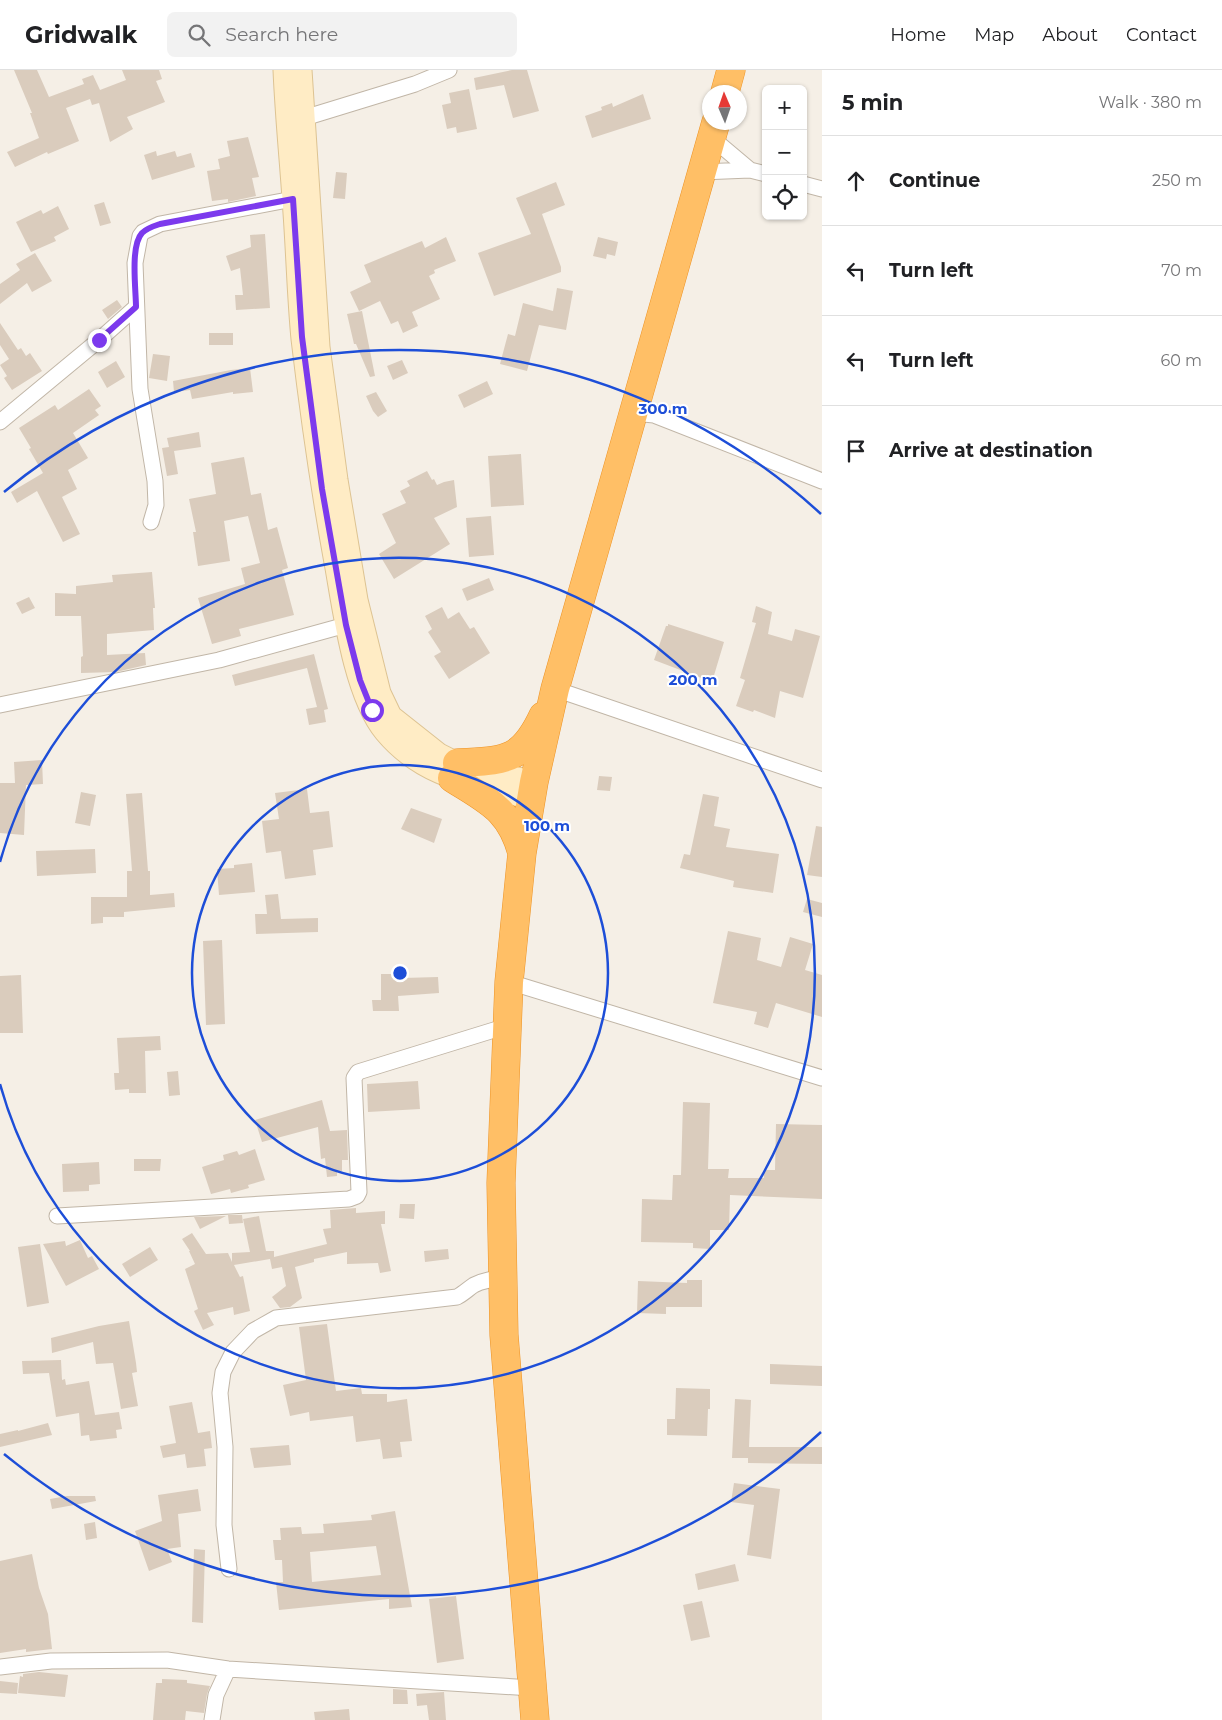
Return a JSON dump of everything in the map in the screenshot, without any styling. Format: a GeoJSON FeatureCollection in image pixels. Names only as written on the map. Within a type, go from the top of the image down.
{"type":"FeatureCollection","features":[{"type":"Feature","properties":{"kind":"highway"},"geometry":{"type":"LineString","coordinates":[[727,85],[731,70]]}},
{"type":"Feature","properties":{"kind":"highway"},"geometry":{"type":"LineString","coordinates":[[535,1720],[504,1335],[501,1183],[509,982],[522,853],[532,791],[555,689],[714,130]]}},
{"type":"Feature","properties":{"kind":"highway"},"geometry":{"type":"LineString","coordinates":[[454,771],[511,756],[519,752],[536,730],[555,689]]}},
{"type":"Feature","properties":{"kind":"highway"},"geometry":{"type":"LineString","coordinates":[[454,771],[504,815],[519,842],[522,853]]}},
{"type":"Feature","properties":{"kind":"main road"},"geometry":{"type":"LineString","coordinates":[[284,70],[302,337],[322,489],[346,625],[360,680],[372,710],[384,730],[403,751],[424,766],[454,771],[532,791]]}},
{"type":"Feature","properties":{"kind":"main road"},"geometry":{"type":"LineString","coordinates":[[300,70],[319,347],[356,600],[380,693],[391,716],[439,754],[454,771]]}},
{"type":"Feature","properties":{"kind":"street"},"geometry":{"type":"LineString","coordinates":[[304,118],[415,84],[449,70]]}},
{"type":"Feature","properties":{"kind":"street"},"geometry":{"type":"LineString","coordinates":[[714,130],[750,170]]}},
{"type":"Feature","properties":{"kind":"street"},"geometry":{"type":"LineString","coordinates":[[702,172],[750,170],[762,173]]}},
{"type":"Feature","properties":{"kind":"street"},"geometry":{"type":"LineString","coordinates":[[807,185],[822,189]]}},
{"type":"Feature","properties":{"kind":"street"},"geometry":{"type":"LineString","coordinates":[[151,522],[156,505],[155,481],[140,388],[136,307],[138,240],[143,232],[160,224],[293,199]]}},
{"type":"Feature","properties":{"kind":"street"},"geometry":{"type":"LineString","coordinates":[[0,422],[136,307]]}},
{"type":"Feature","properties":{"kind":"street"},"geometry":{"type":"LineString","coordinates":[[633,413],[654,415],[822,481]]}},
{"type":"Feature","properties":{"kind":"street"},"geometry":{"type":"LineString","coordinates":[[0,705],[219,660],[346,625]]}},
{"type":"Feature","properties":{"kind":"street"},"geometry":{"type":"LineString","coordinates":[[555,689],[822,780]]}},
{"type":"Feature","properties":{"kind":"street"},"geometry":{"type":"LineString","coordinates":[[509,982],[822,1078]]}},
{"type":"Feature","properties":{"kind":"street"},"geometry":{"type":"LineString","coordinates":[[57,1216],[349,1200],[354,1198],[359,1192],[354,1078],[358,1072],[507,1026]]}},
{"type":"Feature","properties":{"kind":"street"},"geometry":{"type":"LineString","coordinates":[[229,1569],[224,1525],[225,1447],[220,1392],[223,1372],[233,1352],[253,1331],[276,1318],[456,1297],[464,1294],[474,1285],[488,1279],[503,1278]]}},
{"type":"Feature","properties":{"kind":"street"},"geometry":{"type":"LineString","coordinates":[[0,1667],[51,1661],[166,1660],[228,1669],[532,1688]]}},
{"type":"Feature","properties":{"kind":"street"},"geometry":{"type":"LineString","coordinates":[[212,1720],[216,1695],[228,1669]]}},
{"type":"Feature","properties":{"kind":"building"},"geometry":{"type":"Polygon","coordinates":[[[14,70],[37,70],[49,97],[84,84],[82,79],[93,75],[100,90],[126,80],[122,70],[159,70],[162,79],[156,81],[165,102],[127,117],[133,129],[110,142],[99,103],[92,105],[90,99],[66,108],[79,141],[48,154],[47,152],[15,167],[7,152],[39,138],[30,113],[32,113],[14,70]]]}},
{"type":"Feature","properties":{"kind":"building"},"geometry":{"type":"Polygon","coordinates":[[[512,70],[527,70],[539,111],[513,118],[504,85],[476,90],[474,78],[512,70]]]}},
{"type":"Feature","properties":{"kind":"building"},"geometry":{"type":"Polygon","coordinates":[[[469,89],[477,129],[457,133],[456,127],[447,129],[442,105],[451,103],[449,93],[469,89]]]}},
{"type":"Feature","properties":{"kind":"building"},"geometry":{"type":"Polygon","coordinates":[[[643,94],[651,119],[592,138],[585,116],[602,110],[601,107],[612,103],[613,107],[643,94]]]}},
{"type":"Feature","properties":{"kind":"building"},"geometry":{"type":"Polygon","coordinates":[[[248,137],[259,177],[252,178],[256,196],[228,202],[228,199],[212,201],[207,171],[220,169],[218,159],[230,156],[227,141],[248,137]]]}},
{"type":"Feature","properties":{"kind":"building"},"geometry":{"type":"Polygon","coordinates":[[[156,151],[157,156],[175,151],[177,157],[191,153],[195,167],[152,180],[144,155],[156,151]]]}},
{"type":"Feature","properties":{"kind":"building"},"geometry":{"type":"Polygon","coordinates":[[[336,172],[347,173],[345,199],[333,198],[336,172]]]}},
{"type":"Feature","properties":{"kind":"building"},"geometry":{"type":"Polygon","coordinates":[[[556,182],[565,205],[542,214],[561,267],[561,272],[494,296],[478,253],[531,234],[516,198],[556,182]]]}},
{"type":"Feature","properties":{"kind":"building"},"geometry":{"type":"Polygon","coordinates":[[[104,202],[111,223],[100,226],[94,205],[104,202]]]}},
{"type":"Feature","properties":{"kind":"building"},"geometry":{"type":"Polygon","coordinates":[[[58,206],[69,229],[54,237],[56,241],[31,252],[16,222],[41,210],[43,214],[58,206]]]}},
{"type":"Feature","properties":{"kind":"building"},"geometry":{"type":"Polygon","coordinates":[[[265,234],[270,308],[236,310],[235,295],[243,295],[240,268],[231,271],[226,256],[251,247],[250,235],[265,234]]]}},
{"type":"Feature","properties":{"kind":"building"},"geometry":{"type":"Polygon","coordinates":[[[446,237],[456,261],[434,270],[435,273],[429,276],[440,299],[412,312],[418,326],[403,333],[398,321],[391,324],[380,301],[359,311],[350,292],[371,282],[364,265],[422,241],[425,248],[446,237]]]}},
{"type":"Feature","properties":{"kind":"building"},"geometry":{"type":"Polygon","coordinates":[[[598,237],[618,242],[615,256],[607,254],[606,259],[593,256],[598,237]]]}},
{"type":"Feature","properties":{"kind":"building"},"geometry":{"type":"Polygon","coordinates":[[[35,253],[52,281],[32,292],[27,283],[0,304],[0,284],[20,270],[16,264],[35,253]]]}},
{"type":"Feature","properties":{"kind":"building"},"geometry":{"type":"Polygon","coordinates":[[[557,288],[573,291],[566,330],[539,325],[527,371],[500,364],[508,334],[515,336],[523,303],[553,311],[557,288]]]}},
{"type":"Feature","properties":{"kind":"building"},"geometry":{"type":"Polygon","coordinates":[[[117,300],[122,307],[108,319],[102,310],[117,300]]]}},
{"type":"Feature","properties":{"kind":"building"},"geometry":{"type":"Polygon","coordinates":[[[362,311],[375,376],[370,377],[356,344],[354,344],[347,314],[362,311]]]}},
{"type":"Feature","properties":{"kind":"building"},"geometry":{"type":"Polygon","coordinates":[[[0,323],[18,350],[21,348],[26,356],[30,353],[42,371],[12,390],[4,378],[7,376],[0,365],[9,359],[0,345],[0,323]]]}},
{"type":"Feature","properties":{"kind":"building"},"geometry":{"type":"Polygon","coordinates":[[[209,333],[233,333],[233,345],[209,345],[209,333]]]}},
{"type":"Feature","properties":{"kind":"building"},"geometry":{"type":"Polygon","coordinates":[[[153,354],[170,356],[167,381],[149,378],[153,354]]]}},
{"type":"Feature","properties":{"kind":"building"},"geometry":{"type":"Polygon","coordinates":[[[402,360],[408,373],[393,380],[387,366],[402,360]]]}},
{"type":"Feature","properties":{"kind":"building"},"geometry":{"type":"Polygon","coordinates":[[[116,361],[125,377],[107,388],[98,372],[116,361]]]}},
{"type":"Feature","properties":{"kind":"building"},"geometry":{"type":"Polygon","coordinates":[[[250,368],[253,392],[233,394],[233,392],[192,399],[190,390],[174,392],[173,381],[250,368]]]}},
{"type":"Feature","properties":{"kind":"building"},"geometry":{"type":"Polygon","coordinates":[[[487,381],[493,394],[464,408],[458,395],[487,381]]]}},
{"type":"Feature","properties":{"kind":"building"},"geometry":{"type":"Polygon","coordinates":[[[89,389],[101,406],[95,410],[99,415],[73,433],[88,458],[68,470],[77,489],[62,497],[80,534],[63,542],[37,491],[17,503],[11,492],[43,473],[19,428],[55,405],[58,410],[89,389]]]}},
{"type":"Feature","properties":{"kind":"building"},"geometry":{"type":"Polygon","coordinates":[[[376,392],[387,411],[378,417],[366,396],[376,392]]]}},
{"type":"Feature","properties":{"kind":"building"},"geometry":{"type":"Polygon","coordinates":[[[199,432],[201,447],[174,451],[178,474],[167,476],[162,448],[169,447],[167,438],[199,432]]]}},
{"type":"Feature","properties":{"kind":"building"},"geometry":{"type":"Polygon","coordinates":[[[521,454],[524,505],[491,507],[488,456],[521,454]]]}},
{"type":"Feature","properties":{"kind":"building"},"geometry":{"type":"Polygon","coordinates":[[[244,457],[251,495],[261,493],[268,530],[277,527],[288,568],[282,570],[294,615],[239,629],[241,636],[212,644],[198,598],[245,584],[241,568],[260,563],[248,516],[224,521],[230,561],[198,566],[193,532],[196,532],[189,499],[216,494],[211,463],[244,457]]]}},
{"type":"Feature","properties":{"kind":"building"},"geometry":{"type":"Polygon","coordinates":[[[427,471],[437,485],[454,480],[457,507],[434,518],[450,544],[394,579],[379,554],[396,543],[382,514],[406,503],[400,491],[410,486],[407,481],[427,471]]]}},
{"type":"Feature","properties":{"kind":"building"},"geometry":{"type":"Polygon","coordinates":[[[491,516],[494,555],[469,557],[466,518],[491,516]]]}},
{"type":"Feature","properties":{"kind":"building"},"geometry":{"type":"Polygon","coordinates":[[[152,572],[155,608],[153,608],[154,630],[107,634],[107,655],[145,653],[146,665],[116,672],[81,673],[81,657],[83,656],[81,616],[55,616],[55,593],[76,594],[76,586],[113,582],[112,575],[152,572]]]}},
{"type":"Feature","properties":{"kind":"building"},"geometry":{"type":"Polygon","coordinates":[[[489,578],[494,590],[467,601],[462,589],[489,578]]]}},
{"type":"Feature","properties":{"kind":"building"},"geometry":{"type":"Polygon","coordinates":[[[29,597],[35,608],[22,614],[16,603],[29,597]]]}},
{"type":"Feature","properties":{"kind":"building"},"geometry":{"type":"Polygon","coordinates":[[[756,606],[772,612],[768,634],[792,641],[795,629],[820,636],[803,698],[780,691],[775,718],[736,706],[745,680],[740,678],[756,623],[752,622],[756,606]]]}},
{"type":"Feature","properties":{"kind":"building"},"geometry":{"type":"Polygon","coordinates":[[[442,607],[448,619],[459,612],[470,629],[474,627],[490,653],[449,679],[434,656],[441,652],[428,632],[432,629],[425,616],[442,607]]]}},
{"type":"Feature","properties":{"kind":"building"},"geometry":{"type":"Polygon","coordinates":[[[668,624],[724,642],[712,682],[654,660],[668,624]]]}},
{"type":"Feature","properties":{"kind":"building"},"geometry":{"type":"Polygon","coordinates":[[[314,654],[328,709],[324,710],[326,722],[309,725],[306,709],[317,707],[307,668],[235,686],[232,675],[314,654]]]}},
{"type":"Feature","properties":{"kind":"building"},"geometry":{"type":"Polygon","coordinates":[[[42,760],[43,784],[26,785],[24,835],[0,833],[0,783],[15,783],[14,762],[42,760]]]}},
{"type":"Feature","properties":{"kind":"building"},"geometry":{"type":"Polygon","coordinates":[[[599,776],[612,777],[610,791],[597,790],[599,776]]]}},
{"type":"Feature","properties":{"kind":"building"},"geometry":{"type":"Polygon","coordinates":[[[307,789],[310,813],[329,811],[333,847],[313,850],[316,875],[285,879],[281,851],[266,853],[262,821],[279,819],[275,793],[307,789]]]}},
{"type":"Feature","properties":{"kind":"building"},"geometry":{"type":"Polygon","coordinates":[[[81,792],[96,795],[90,826],[75,823],[81,792]]]}},
{"type":"Feature","properties":{"kind":"building"},"geometry":{"type":"Polygon","coordinates":[[[142,793],[148,871],[150,871],[150,895],[174,893],[175,907],[124,912],[124,917],[103,917],[103,923],[91,924],[91,897],[127,897],[127,871],[132,871],[126,794],[142,793]]]}},
{"type":"Feature","properties":{"kind":"building"},"geometry":{"type":"Polygon","coordinates":[[[703,794],[719,797],[714,826],[730,829],[726,847],[779,854],[773,893],[733,887],[734,881],[680,868],[684,854],[690,855],[703,794]]]}},
{"type":"Feature","properties":{"kind":"building"},"geometry":{"type":"Polygon","coordinates":[[[411,808],[442,819],[434,843],[401,829],[411,808]]]}},
{"type":"Feature","properties":{"kind":"building"},"geometry":{"type":"Polygon","coordinates":[[[816,826],[822,827],[822,877],[807,875],[816,826]]]}},
{"type":"Feature","properties":{"kind":"building"},"geometry":{"type":"Polygon","coordinates":[[[95,849],[96,873],[37,876],[36,851],[95,849]]]}},
{"type":"Feature","properties":{"kind":"building"},"geometry":{"type":"Polygon","coordinates":[[[252,863],[255,892],[219,895],[217,869],[234,868],[234,865],[252,863]]]}},
{"type":"Feature","properties":{"kind":"building"},"geometry":{"type":"Polygon","coordinates":[[[278,894],[281,919],[318,918],[318,932],[256,934],[255,914],[267,914],[265,895],[278,894]]]}},
{"type":"Feature","properties":{"kind":"building"},"geometry":{"type":"Polygon","coordinates":[[[807,899],[822,903],[822,917],[803,912],[807,899]]]}},
{"type":"Feature","properties":{"kind":"building"},"geometry":{"type":"Polygon","coordinates":[[[728,931],[761,938],[757,960],[781,967],[790,937],[813,944],[805,970],[822,975],[822,1017],[776,1003],[768,1028],[754,1024],[757,1012],[713,1003],[728,931]]]}},
{"type":"Feature","properties":{"kind":"building"},"geometry":{"type":"Polygon","coordinates":[[[222,940],[225,1024],[206,1025],[203,941],[222,940]]]}},
{"type":"Feature","properties":{"kind":"building"},"geometry":{"type":"Polygon","coordinates":[[[381,974],[403,974],[403,978],[438,977],[439,993],[398,996],[399,1011],[373,1011],[372,1000],[381,1000],[381,974]]]}},
{"type":"Feature","properties":{"kind":"building"},"geometry":{"type":"Polygon","coordinates":[[[21,975],[23,1033],[0,1033],[0,976],[21,975]]]}},
{"type":"Feature","properties":{"kind":"building"},"geometry":{"type":"Polygon","coordinates":[[[160,1036],[161,1050],[145,1051],[146,1093],[129,1093],[129,1089],[115,1090],[114,1073],[119,1073],[117,1038],[160,1036]]]}},
{"type":"Feature","properties":{"kind":"building"},"geometry":{"type":"Polygon","coordinates":[[[178,1071],[180,1095],[169,1096],[167,1072],[178,1071]]]}},
{"type":"Feature","properties":{"kind":"building"},"geometry":{"type":"Polygon","coordinates":[[[418,1081],[420,1109],[368,1112],[367,1084],[418,1081]]]}},
{"type":"Feature","properties":{"kind":"building"},"geometry":{"type":"Polygon","coordinates":[[[322,1100],[330,1131],[347,1130],[348,1160],[342,1160],[342,1171],[337,1171],[337,1176],[327,1177],[325,1158],[321,1159],[318,1127],[262,1142],[255,1120],[322,1100]]]}},
{"type":"Feature","properties":{"kind":"building"},"geometry":{"type":"Polygon","coordinates":[[[683,1102],[710,1103],[708,1169],[729,1169],[728,1178],[764,1178],[764,1170],[775,1170],[776,1124],[822,1125],[822,1199],[730,1195],[729,1230],[710,1230],[710,1249],[693,1248],[693,1243],[641,1242],[642,1199],[672,1200],[673,1175],[681,1175],[683,1102]]]}},
{"type":"Feature","properties":{"kind":"building"},"geometry":{"type":"Polygon","coordinates":[[[255,1149],[265,1180],[248,1185],[249,1188],[231,1193],[230,1189],[211,1194],[202,1167],[224,1160],[223,1155],[237,1151],[239,1155],[255,1149]]]}},
{"type":"Feature","properties":{"kind":"building"},"geometry":{"type":"Polygon","coordinates":[[[134,1159],[161,1159],[160,1171],[134,1171],[134,1159]]]}},
{"type":"Feature","properties":{"kind":"building"},"geometry":{"type":"Polygon","coordinates":[[[99,1162],[100,1184],[89,1185],[89,1191],[63,1192],[62,1164],[99,1162]]]}},
{"type":"Feature","properties":{"kind":"building"},"geometry":{"type":"Polygon","coordinates":[[[400,1204],[415,1204],[414,1219],[399,1218],[400,1204]]]}},
{"type":"Feature","properties":{"kind":"building"},"geometry":{"type":"Polygon","coordinates":[[[356,1208],[356,1213],[385,1211],[385,1224],[381,1224],[391,1271],[380,1273],[378,1263],[347,1264],[347,1252],[314,1259],[314,1262],[295,1267],[302,1298],[290,1307],[280,1308],[272,1297],[286,1286],[282,1267],[272,1269],[270,1259],[234,1265],[240,1277],[243,1276],[250,1311],[234,1315],[233,1307],[207,1313],[214,1325],[203,1330],[194,1311],[198,1309],[185,1269],[195,1264],[190,1251],[182,1239],[192,1233],[206,1254],[228,1253],[232,1262],[232,1253],[250,1252],[243,1219],[259,1216],[266,1251],[274,1251],[274,1257],[327,1244],[323,1229],[331,1228],[330,1210],[356,1208]]]}},
{"type":"Feature","properties":{"kind":"building"},"geometry":{"type":"Polygon","coordinates":[[[228,1215],[242,1215],[243,1223],[229,1224],[228,1215]]]}},
{"type":"Feature","properties":{"kind":"building"},"geometry":{"type":"Polygon","coordinates":[[[226,1216],[200,1229],[194,1217],[226,1216]]]}},
{"type":"Feature","properties":{"kind":"building"},"geometry":{"type":"Polygon","coordinates":[[[80,1240],[88,1258],[92,1256],[99,1269],[66,1286],[43,1244],[65,1241],[66,1246],[80,1240]]]}},
{"type":"Feature","properties":{"kind":"building"},"geometry":{"type":"Polygon","coordinates":[[[40,1244],[49,1303],[27,1307],[18,1247],[40,1244]]]}},
{"type":"Feature","properties":{"kind":"building"},"geometry":{"type":"Polygon","coordinates":[[[150,1247],[158,1260],[130,1277],[122,1264],[150,1247]]]}},
{"type":"Feature","properties":{"kind":"building"},"geometry":{"type":"Polygon","coordinates":[[[448,1249],[449,1259],[425,1262],[424,1251],[448,1249]]]}},
{"type":"Feature","properties":{"kind":"building"},"geometry":{"type":"Polygon","coordinates":[[[687,1280],[702,1280],[702,1307],[666,1307],[666,1314],[637,1313],[638,1281],[687,1283],[687,1280]]]}},
{"type":"Feature","properties":{"kind":"building"},"geometry":{"type":"Polygon","coordinates":[[[129,1321],[137,1372],[132,1373],[138,1406],[121,1409],[113,1363],[96,1364],[93,1342],[52,1353],[51,1338],[99,1326],[129,1321]]]}},
{"type":"Feature","properties":{"kind":"building"},"geometry":{"type":"Polygon","coordinates":[[[327,1324],[336,1391],[361,1388],[362,1394],[387,1394],[387,1402],[407,1399],[412,1441],[400,1442],[402,1457],[383,1459],[380,1439],[356,1442],[353,1416],[310,1421],[309,1412],[290,1416],[283,1385],[306,1380],[299,1327],[327,1324]]]}},
{"type":"Feature","properties":{"kind":"building"},"geometry":{"type":"Polygon","coordinates":[[[61,1360],[62,1380],[65,1379],[66,1385],[89,1381],[95,1415],[119,1412],[122,1429],[116,1430],[117,1438],[90,1441],[89,1435],[81,1436],[79,1413],[56,1417],[49,1373],[23,1374],[22,1361],[61,1360]]]}},
{"type":"Feature","properties":{"kind":"building"},"geometry":{"type":"Polygon","coordinates":[[[770,1364],[822,1366],[822,1386],[770,1384],[770,1364]]]}},
{"type":"Feature","properties":{"kind":"building"},"geometry":{"type":"Polygon","coordinates":[[[676,1388],[710,1389],[707,1436],[667,1435],[667,1419],[675,1419],[676,1388]]]}},
{"type":"Feature","properties":{"kind":"building"},"geometry":{"type":"Polygon","coordinates":[[[735,1399],[751,1400],[749,1447],[822,1447],[822,1464],[748,1463],[748,1458],[732,1458],[735,1399]]]}},
{"type":"Feature","properties":{"kind":"building"},"geometry":{"type":"Polygon","coordinates":[[[192,1402],[198,1433],[210,1431],[212,1448],[204,1449],[206,1466],[187,1468],[185,1454],[163,1458],[160,1446],[176,1443],[169,1406],[192,1402]]]}},
{"type":"Feature","properties":{"kind":"building"},"geometry":{"type":"Polygon","coordinates":[[[48,1423],[52,1435],[0,1447],[0,1434],[48,1423]]]}},
{"type":"Feature","properties":{"kind":"building"},"geometry":{"type":"Polygon","coordinates":[[[289,1445],[291,1465],[254,1468],[250,1448],[289,1445]]]}},
{"type":"Feature","properties":{"kind":"building"},"geometry":{"type":"Polygon","coordinates":[[[734,1483],[780,1489],[771,1559],[747,1555],[754,1505],[731,1502],[734,1483]]]}},
{"type":"Feature","properties":{"kind":"building"},"geometry":{"type":"Polygon","coordinates":[[[198,1489],[201,1511],[178,1514],[181,1547],[167,1549],[172,1562],[149,1571],[135,1531],[162,1521],[158,1495],[198,1489]]]}},
{"type":"Feature","properties":{"kind":"building"},"geometry":{"type":"Polygon","coordinates":[[[67,1496],[95,1496],[96,1501],[52,1509],[50,1499],[67,1496]]]}},
{"type":"Feature","properties":{"kind":"building"},"geometry":{"type":"Polygon","coordinates":[[[395,1511],[412,1607],[389,1609],[389,1599],[279,1610],[276,1582],[283,1582],[282,1560],[275,1560],[273,1540],[281,1540],[280,1528],[301,1527],[302,1534],[324,1533],[323,1524],[372,1520],[371,1515],[395,1511]],[[376,1546],[310,1552],[312,1582],[381,1575],[376,1546]]]}},
{"type":"Feature","properties":{"kind":"building"},"geometry":{"type":"Polygon","coordinates":[[[95,1522],[97,1538],[86,1540],[84,1524],[95,1522]]]}},
{"type":"Feature","properties":{"kind":"building"},"geometry":{"type":"Polygon","coordinates":[[[194,1549],[205,1550],[203,1623],[192,1622],[194,1549]]]}},
{"type":"Feature","properties":{"kind":"building"},"geometry":{"type":"Polygon","coordinates":[[[32,1554],[39,1588],[48,1614],[52,1649],[26,1652],[26,1649],[0,1653],[0,1561],[32,1554]]]}},
{"type":"Feature","properties":{"kind":"building"},"geometry":{"type":"Polygon","coordinates":[[[735,1564],[739,1581],[698,1590],[695,1574],[735,1564]]]}},
{"type":"Feature","properties":{"kind":"building"},"geometry":{"type":"Polygon","coordinates":[[[456,1596],[464,1659],[437,1663],[429,1599],[456,1596]]]}},
{"type":"Feature","properties":{"kind":"building"},"geometry":{"type":"Polygon","coordinates":[[[702,1601],[710,1637],[691,1641],[683,1605],[702,1601]]]}},
{"type":"Feature","properties":{"kind":"building"},"geometry":{"type":"Polygon","coordinates":[[[39,1672],[68,1675],[65,1697],[18,1693],[20,1676],[23,1677],[23,1674],[39,1672]]]}},
{"type":"Feature","properties":{"kind":"building"},"geometry":{"type":"Polygon","coordinates":[[[162,1679],[187,1680],[187,1683],[210,1686],[204,1713],[186,1711],[185,1720],[153,1720],[156,1683],[162,1683],[162,1679]]]}},
{"type":"Feature","properties":{"kind":"building"},"geometry":{"type":"Polygon","coordinates":[[[0,1681],[18,1683],[17,1694],[0,1693],[0,1681]]]}},
{"type":"Feature","properties":{"kind":"building"},"geometry":{"type":"Polygon","coordinates":[[[393,1689],[407,1690],[408,1704],[393,1704],[393,1689]]]}},
{"type":"Feature","properties":{"kind":"building"},"geometry":{"type":"Polygon","coordinates":[[[444,1692],[446,1720],[429,1720],[427,1705],[417,1706],[416,1694],[444,1692]]]}},
{"type":"Feature","properties":{"kind":"building"},"geometry":{"type":"Polygon","coordinates":[[[349,1709],[350,1720],[315,1720],[314,1712],[349,1709]]]}},
{"type":"Feature","properties":{"kind":"route"},"geometry":{"type":"LineString","coordinates":[[99,340],[136,307],[136,251],[138,240],[143,232],[150,227],[160,224],[293,199],[302,337],[322,489],[346,625],[360,680],[372,710]]}}]}
